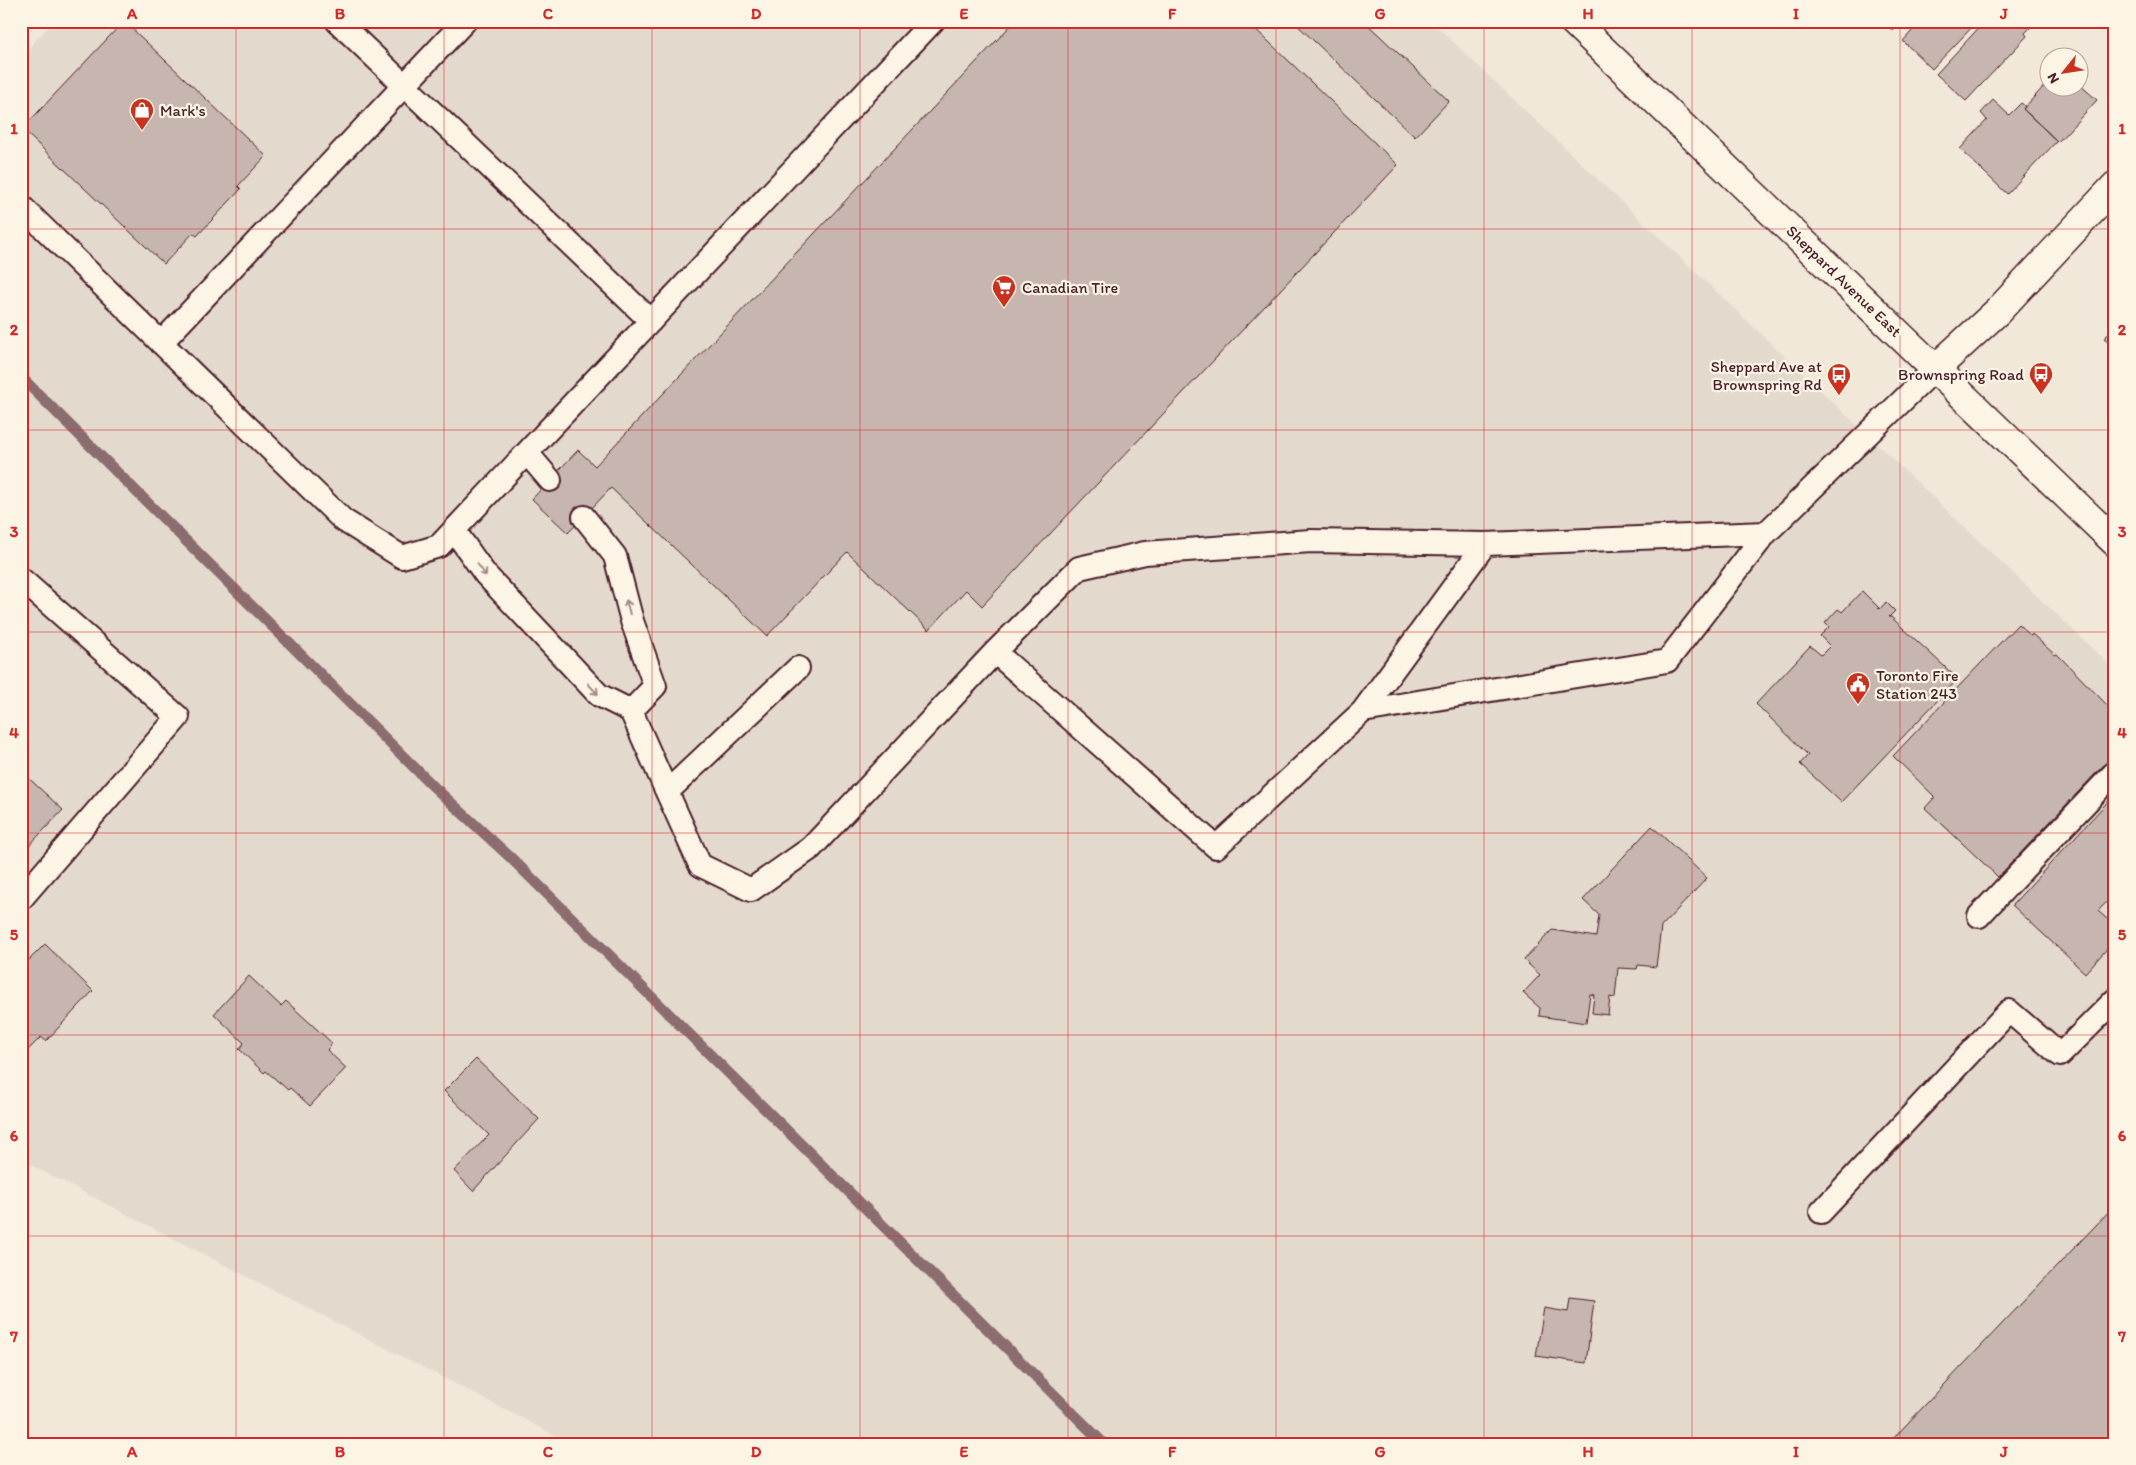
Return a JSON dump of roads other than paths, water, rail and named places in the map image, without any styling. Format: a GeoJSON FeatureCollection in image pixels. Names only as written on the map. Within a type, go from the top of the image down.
{"type":"FeatureCollection","features":[{"type":"Feature","properties":{"kind":"main road","name":"Sheppard Avenue East"},"geometry":{"type":"LineString","coordinates":[[1573,21],[2115,542]]}},
{"type":"Feature","properties":{"kind":"main road"},"geometry":{"type":"LineString","coordinates":[[1935,369],[1998,312],[2115,186]]}},
{"type":"Feature","properties":{"kind":"lane"},"geometry":{"type":"LineString","coordinates":[[337,21],[651,320]]}},
{"type":"Feature","properties":{"kind":"lane"},"geometry":{"type":"LineString","coordinates":[[161,342],[465,21]]}},
{"type":"Feature","properties":{"kind":"lane"},"geometry":{"type":"LineString","coordinates":[[21,206],[343,520],[402,558],[439,546],[932,21]]}},
{"type":"Feature","properties":{"kind":"lane"},"geometry":{"type":"LineString","coordinates":[[1363,710],[1667,661],[1766,533],[1935,369]]}},
{"type":"Feature","properties":{"kind":"lane"},"geometry":{"type":"LineString","coordinates":[[527,452],[550,480]]}},
{"type":"Feature","properties":{"kind":"lane"},"geometry":{"type":"LineString","coordinates":[[584,517],[615,556],[632,621],[655,686],[631,711]]}},
{"type":"Feature","properties":{"kind":"lane"},"geometry":{"type":"LineString","coordinates":[[454,530],[485,574],[599,696],[631,711],[700,865],[751,890],[811,848],[995,652],[1079,568],[1145,553],[1311,541],[1485,544],[1766,533]]}},
{"type":"Feature","properties":{"kind":"lane"},"geometry":{"type":"LineString","coordinates":[[995,652],[1216,847],[1363,710],[1485,544]]}},
{"type":"Feature","properties":{"kind":"lane"},"geometry":{"type":"LineString","coordinates":[[21,578],[178,717],[21,899]]}},
{"type":"Feature","properties":{"kind":"lane"},"geometry":{"type":"LineString","coordinates":[[667,792],[798,668]]}},
{"type":"Feature","properties":{"kind":"lane"},"geometry":{"type":"LineString","coordinates":[[1978,916],[2115,772]]}},
{"type":"Feature","properties":{"kind":"lane"},"geometry":{"type":"LineString","coordinates":[[1821,1212],[2009,1011],[2060,1056],[2115,1000]]}},
{"type":"Feature","properties":{"kind":"waterway"},"geometry":{"type":"LineString","coordinates":[[21,377],[434,787],[510,857],[1104,1444]]}},
{"type":"Feature","properties":{"kind":"place","name":"Mark's"},"geometry":{"type":"Point","coordinates":[142,131]}},
{"type":"Feature","properties":{"kind":"place","name":"Canadian Tire"},"geometry":{"type":"Point","coordinates":[1004,308]}},
{"type":"Feature","properties":{"kind":"place","name":"Brownspring Road"},"geometry":{"type":"Point","coordinates":[2041,395]}},
{"type":"Feature","properties":{"kind":"place","name":"Sheppard Ave at Brownspring Rd"},"geometry":{"type":"Point","coordinates":[1839,396]}},
{"type":"Feature","properties":{"kind":"place","name":"Toronto Fire Station 243"},"geometry":{"type":"Point","coordinates":[1858,705]}}]}
